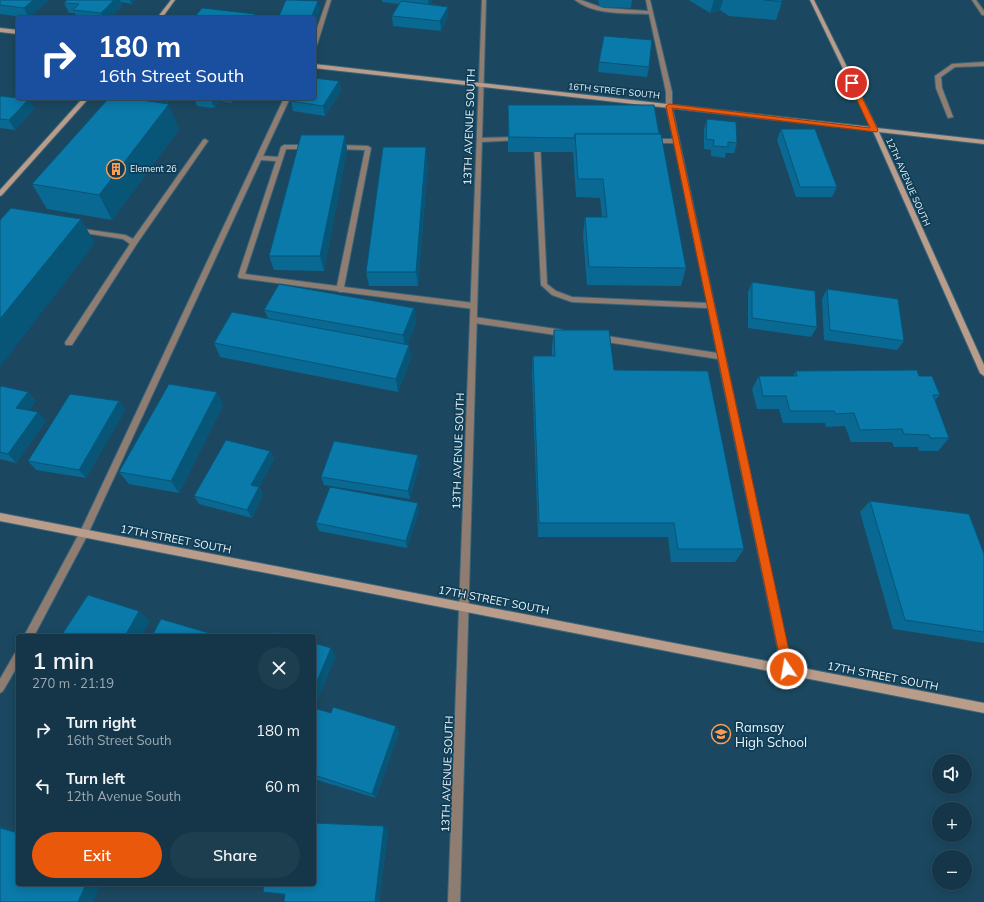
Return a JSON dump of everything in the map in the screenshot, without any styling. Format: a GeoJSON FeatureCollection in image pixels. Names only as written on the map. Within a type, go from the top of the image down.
{"type":"FeatureCollection","features":[{"type":"Feature","properties":{"kind":"street"},"geometry":{"type":"LineString","coordinates":[[161,16],[173,0]]}},
{"type":"Feature","properties":{"kind":"street"},"geometry":{"type":"LineString","coordinates":[[316,39],[329,0]]}},
{"type":"Feature","properties":{"kind":"street","name":"13TH AVENUE SOUTH"},"geometry":{"type":"LineString","coordinates":[[454,902],[484,0]]}},
{"type":"Feature","properties":{"kind":"street"},"geometry":{"type":"LineString","coordinates":[[577,0],[602,10],[651,13]]}},
{"type":"Feature","properties":{"kind":"street"},"geometry":{"type":"LineString","coordinates":[[648,0],[669,92],[669,106],[720,356],[787,669]]}},
{"type":"Feature","properties":{"kind":"street","name":"12TH AVENUE SOUTH"},"geometry":{"type":"LineString","coordinates":[[812,0],[875,130],[984,373]]}},
{"type":"Feature","properties":{"kind":"street"},"geometry":{"type":"LineString","coordinates":[[974,0],[984,14]]}},
{"type":"Feature","properties":{"kind":"street"},"geometry":{"type":"LineString","coordinates":[[0,30],[16,32]]}},
{"type":"Feature","properties":{"kind":"street"},"geometry":{"type":"LineString","coordinates":[[950,117],[938,88],[938,76],[954,65],[984,64]]}},
{"type":"Feature","properties":{"kind":"street","name":"16TH STREET SOUTH"},"geometry":{"type":"LineString","coordinates":[[316,66],[984,142]]}},
{"type":"Feature","properties":{"kind":"street"},"geometry":{"type":"LineString","coordinates":[[0,194],[84,100]]}},
{"type":"Feature","properties":{"kind":"street"},"geometry":{"type":"LineString","coordinates":[[30,634],[84,533],[286,100]]}},
{"type":"Feature","properties":{"kind":"street"},"geometry":{"type":"LineString","coordinates":[[480,140],[523,139]]}},
{"type":"Feature","properties":{"kind":"street"},"geometry":{"type":"LineString","coordinates":[[545,139],[534,139],[544,285],[554,293],[572,299],[710,306]]}},
{"type":"Feature","properties":{"kind":"street"},"geometry":{"type":"LineString","coordinates":[[69,343],[134,243],[205,141]]}},
{"type":"Feature","properties":{"kind":"street"},"geometry":{"type":"LineString","coordinates":[[655,141],[676,141]]}},
{"type":"Feature","properties":{"kind":"street"},"geometry":{"type":"LineString","coordinates":[[314,147],[284,147],[241,276],[340,290],[474,306]]}},
{"type":"Feature","properties":{"kind":"street"},"geometry":{"type":"LineString","coordinates":[[330,147],[368,148],[340,290]]}},
{"type":"Feature","properties":{"kind":"street"},"geometry":{"type":"LineString","coordinates":[[259,158],[280,159]]}},
{"type":"Feature","properties":{"kind":"street"},"geometry":{"type":"LineString","coordinates":[[72,229],[124,237],[134,243]]}},
{"type":"Feature","properties":{"kind":"street"},"geometry":{"type":"LineString","coordinates":[[474,320],[574,334]]}},
{"type":"Feature","properties":{"kind":"street"},"geometry":{"type":"LineString","coordinates":[[589,337],[720,356]]}},
{"type":"Feature","properties":{"kind":"street","name":"17TH STREET SOUTH"},"geometry":{"type":"LineString","coordinates":[[0,517],[984,708]]}},
{"type":"Feature","properties":{"kind":"street"},"geometry":{"type":"LineString","coordinates":[[0,688],[16,660]]}},
{"type":"Feature","properties":{"kind":"building"},"geometry":{"type":"Polygon","coordinates":[[[0,0],[33,0],[24,8],[0,5],[0,0]]]}},
{"type":"Feature","properties":{"kind":"building"},"geometry":{"type":"Polygon","coordinates":[[[67,0],[114,0],[101,13],[73,10],[79,4],[64,3],[67,0]]]}},
{"type":"Feature","properties":{"kind":"building"},"geometry":{"type":"Polygon","coordinates":[[[286,0],[318,1],[312,16],[279,16],[286,0]]]}},
{"type":"Feature","properties":{"kind":"building"},"geometry":{"type":"Polygon","coordinates":[[[764,0],[782,0],[782,2],[764,0]]]}},
{"type":"Feature","properties":{"kind":"building"},"geometry":{"type":"Polygon","coordinates":[[[401,1],[448,7],[440,21],[392,16],[401,1]]]}},
{"type":"Feature","properties":{"kind":"building"},"geometry":{"type":"Polygon","coordinates":[[[202,8],[255,14],[254,16],[196,16],[202,8]]]}},
{"type":"Feature","properties":{"kind":"building"},"geometry":{"type":"Polygon","coordinates":[[[604,36],[652,40],[649,67],[599,62],[604,36]]]}},
{"type":"Feature","properties":{"kind":"building"},"geometry":{"type":"Polygon","coordinates":[[[316,78],[339,81],[323,106],[291,101],[316,100],[316,78]]]}},
{"type":"Feature","properties":{"kind":"building"},"geometry":{"type":"Polygon","coordinates":[[[0,96],[16,98],[16,100],[28,100],[9,120],[0,119],[0,96]]]}},
{"type":"Feature","properties":{"kind":"building"},"geometry":{"type":"Polygon","coordinates":[[[107,100],[141,100],[169,104],[99,195],[32,184],[107,100]]]}},
{"type":"Feature","properties":{"kind":"building"},"geometry":{"type":"Polygon","coordinates":[[[508,105],[654,105],[659,134],[575,134],[574,138],[509,137],[508,105]]]}},
{"type":"Feature","properties":{"kind":"building"},"geometry":{"type":"Polygon","coordinates":[[[707,119],[736,122],[737,143],[728,142],[728,147],[713,146],[714,140],[706,139],[707,119]]]}},
{"type":"Feature","properties":{"kind":"building"},"geometry":{"type":"Polygon","coordinates":[[[781,129],[815,129],[837,187],[800,187],[781,129]]]}},
{"type":"Feature","properties":{"kind":"building"},"geometry":{"type":"Polygon","coordinates":[[[575,134],[661,134],[686,268],[589,267],[585,217],[607,217],[603,179],[578,179],[575,134]]]}},
{"type":"Feature","properties":{"kind":"building"},"geometry":{"type":"Polygon","coordinates":[[[301,135],[345,135],[320,256],[269,256],[301,135]]]}},
{"type":"Feature","properties":{"kind":"building"},"geometry":{"type":"Polygon","coordinates":[[[383,147],[426,147],[416,272],[366,272],[383,147]]]}},
{"type":"Feature","properties":{"kind":"building"},"geometry":{"type":"Polygon","coordinates":[[[11,208],[81,219],[0,319],[0,220],[11,208]]]}},
{"type":"Feature","properties":{"kind":"building"},"geometry":{"type":"Polygon","coordinates":[[[752,282],[815,291],[817,327],[752,318],[752,282]]]}},
{"type":"Feature","properties":{"kind":"building"},"geometry":{"type":"Polygon","coordinates":[[[279,284],[414,308],[403,335],[264,310],[279,284]]]}},
{"type":"Feature","properties":{"kind":"building"},"geometry":{"type":"Polygon","coordinates":[[[827,289],[898,299],[904,341],[830,330],[827,289]]]}},
{"type":"Feature","properties":{"kind":"building"},"geometry":{"type":"Polygon","coordinates":[[[232,312],[409,345],[396,379],[214,343],[232,312]]]}},
{"type":"Feature","properties":{"kind":"building"},"geometry":{"type":"Polygon","coordinates":[[[554,330],[609,330],[614,370],[708,371],[744,549],[678,549],[674,523],[539,523],[533,356],[555,356],[554,330]]]}},
{"type":"Feature","properties":{"kind":"building"},"geometry":{"type":"Polygon","coordinates":[[[917,370],[919,376],[932,376],[940,395],[933,395],[949,438],[930,438],[929,435],[904,434],[902,429],[860,430],[854,413],[835,414],[834,411],[790,411],[786,396],[763,396],[759,376],[797,376],[796,371],[917,370]]]}},
{"type":"Feature","properties":{"kind":"building"},"geometry":{"type":"Polygon","coordinates":[[[169,384],[217,392],[171,481],[119,472],[169,384]]]}},
{"type":"Feature","properties":{"kind":"building"},"geometry":{"type":"Polygon","coordinates":[[[1,386],[28,392],[16,408],[38,412],[8,454],[0,452],[1,386]]]}},
{"type":"Feature","properties":{"kind":"building"},"geometry":{"type":"Polygon","coordinates":[[[70,394],[119,401],[79,470],[28,461],[70,394]]]}},
{"type":"Feature","properties":{"kind":"building"},"geometry":{"type":"Polygon","coordinates":[[[226,440],[270,451],[251,485],[259,487],[247,510],[194,496],[226,440]]]}},
{"type":"Feature","properties":{"kind":"building"},"geometry":{"type":"Polygon","coordinates":[[[334,441],[418,455],[408,491],[321,477],[334,441]]]}},
{"type":"Feature","properties":{"kind":"building"},"geometry":{"type":"Polygon","coordinates":[[[330,487],[418,503],[406,541],[316,523],[330,487]]]}},
{"type":"Feature","properties":{"kind":"building"},"geometry":{"type":"Polygon","coordinates":[[[870,501],[969,514],[984,554],[984,632],[905,620],[870,501]]]}},
{"type":"Feature","properties":{"kind":"building"},"geometry":{"type":"Polygon","coordinates":[[[88,595],[139,611],[126,634],[62,634],[88,595]]]}},
{"type":"Feature","properties":{"kind":"building"},"geometry":{"type":"Polygon","coordinates":[[[161,619],[212,634],[153,634],[161,619]]]}},
{"type":"Feature","properties":{"kind":"building"},"geometry":{"type":"Polygon","coordinates":[[[316,644],[331,648],[316,683],[316,644]]]}},
{"type":"Feature","properties":{"kind":"building"},"geometry":{"type":"Polygon","coordinates":[[[333,707],[396,726],[372,794],[316,776],[316,709],[331,713],[333,707]]]}},
{"type":"Feature","properties":{"kind":"building"},"geometry":{"type":"Polygon","coordinates":[[[316,823],[384,826],[375,902],[284,902],[285,894],[263,892],[264,886],[316,886],[316,823]]]}},
{"type":"Feature","properties":{"kind":"building"},"geometry":{"type":"Polygon","coordinates":[[[0,828],[16,832],[16,886],[85,886],[78,902],[0,902],[0,828]]]}},
{"type":"Feature","properties":{"kind":"place","name":"Element 26"},"geometry":{"type":"Point","coordinates":[116,169]}},
{"type":"Feature","properties":{"kind":"place","name":"Ramsay High School"},"geometry":{"type":"Point","coordinates":[721,734]}},
{"type":"Feature","properties":{"kind":"route"},"geometry":{"type":"LineString","coordinates":[[787,669],[720,356],[669,106],[875,130],[852,83]]}}]}
